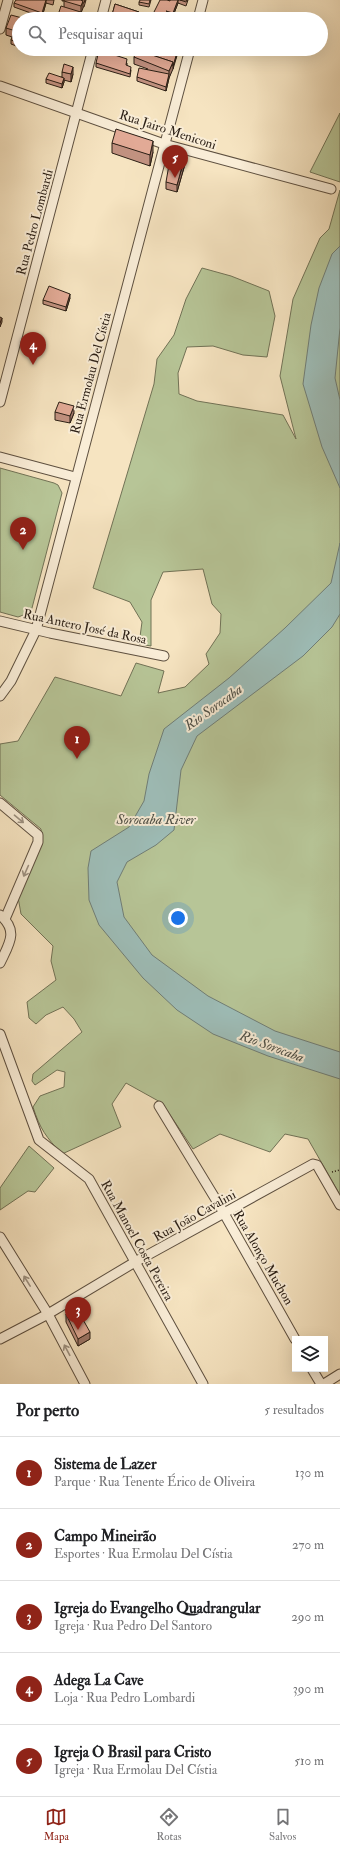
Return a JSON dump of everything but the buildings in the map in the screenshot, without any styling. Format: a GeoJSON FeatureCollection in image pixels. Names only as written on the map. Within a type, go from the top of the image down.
{"type":"FeatureCollection","features":[{"type":"Feature","properties":{"kind":"street"},"geometry":{"type":"LineString","coordinates":[[0,28],[8,0]]}},
{"type":"Feature","properties":{"kind":"street"},"geometry":{"type":"LineString","coordinates":[[103,12],[106,0]]}},
{"type":"Feature","properties":{"kind":"street"},"geometry":{"type":"LineString","coordinates":[[200,12],[203,0]]}},
{"type":"Feature","properties":{"kind":"street","name":"Rua Pedro Lombardi"},"geometry":{"type":"LineString","coordinates":[[0,402],[91,56]]}},
{"type":"Feature","properties":{"kind":"street","name":"Rua Ermolau Del Cístia"},"geometry":{"type":"LineString","coordinates":[[0,696],[10,681],[36,630],[75,477],[188,56]]}},
{"type":"Feature","properties":{"kind":"street","name":"Rua Jairo Meniconi"},"geometry":{"type":"LineString","coordinates":[[0,86],[164,144],[331,189]]}},
{"type":"Feature","properties":{"kind":"street"},"geometry":{"type":"LineString","coordinates":[[0,456],[75,477]]}},
{"type":"Feature","properties":{"kind":"street","name":"Rua Antero José da Rosa"},"geometry":{"type":"LineString","coordinates":[[0,621],[36,630],[164,656]]}},
{"type":"Feature","properties":{"kind":"street"},"geometry":{"type":"LineString","coordinates":[[0,803],[38,835],[38,842],[2,917],[9,924],[12,940],[0,962]]}},
{"type":"Feature","properties":{"kind":"street","name":"Rua Manoel Costa Pereira"},"geometry":{"type":"LineString","coordinates":[[0,1034],[39,1140],[89,1179],[203,1384]]}},
{"type":"Feature","properties":{"kind":"street","name":"Rua Alonço Muchon"},"geometry":{"type":"LineString","coordinates":[[159,1106],[224,1213],[293,1336]]}},
{"type":"Feature","properties":{"kind":"street","name":"Rua João Cavalini"},"geometry":{"type":"LineString","coordinates":[[0,1338],[48,1314],[135,1262],[313,1164],[317,1165],[340,1205]]}},
{"type":"Feature","properties":{"kind":"street"},"geometry":{"type":"LineString","coordinates":[[0,1236],[48,1314],[85,1384]]}},
{"type":"Feature","properties":{"kind":"street"},"geometry":{"type":"LineString","coordinates":[[314,1372],[322,1384],[340,1374]]}},
{"type":"Feature","properties":{"kind":"green space"},"geometry":{"type":"Polygon","coordinates":[[[340,113],[340,182],[310,172],[340,113]]]}},
{"type":"Feature","properties":{"kind":"green space"},"geometry":{"type":"Polygon","coordinates":[[[340,190],[340,1195],[308,1139],[285,1134],[270,1152],[220,1134],[193,1149],[162,1103],[126,1083],[112,1104],[121,1127],[62,1154],[48,1137],[38,1121],[33,1107],[40,1096],[64,1087],[65,1072],[57,1070],[35,1085],[32,1081],[33,1074],[82,1032],[74,1019],[63,1007],[46,1015],[36,1024],[29,1018],[27,1002],[56,980],[51,961],[53,946],[21,914],[18,897],[41,841],[41,829],[0,795],[0,744],[18,741],[55,677],[121,696],[136,663],[164,671],[158,693],[185,687],[209,664],[206,654],[220,633],[221,614],[212,604],[203,569],[163,572],[151,600],[151,646],[139,644],[142,622],[130,602],[93,588],[154,384],[157,359],[174,335],[186,299],[202,268],[231,276],[269,291],[275,316],[267,357],[243,355],[213,346],[187,347],[178,373],[179,394],[197,401],[283,415],[296,439],[280,376],[293,299],[320,238],[329,229],[340,190]]]}},
{"type":"Feature","properties":{"kind":"green space"},"geometry":{"type":"Polygon","coordinates":[[[0,468],[54,483],[58,485],[62,493],[32,608],[29,613],[18,617],[0,612],[0,468]]]}},
{"type":"Feature","properties":{"kind":"green space"},"geometry":{"type":"Polygon","coordinates":[[[29,1146],[54,1168],[35,1192],[28,1191],[0,1210],[0,1188],[29,1146]]]}},
{"type":"Feature","properties":{"kind":"water"},"geometry":{"type":"Polygon","coordinates":[[[340,246],[340,328],[335,378],[340,400],[340,488],[322,447],[303,384],[311,325],[319,288],[332,254],[340,246]]]}},
{"type":"Feature","properties":{"kind":"water","name":"Sorocaba River"},"geometry":{"type":"Polygon","coordinates":[[[340,543],[340,614],[332,627],[303,656],[197,736],[181,770],[174,830],[156,845],[127,862],[117,882],[124,917],[152,955],[208,996],[275,1031],[340,1052],[340,1079],[268,1056],[213,1034],[177,1010],[143,978],[99,925],[89,900],[88,868],[91,851],[129,827],[144,801],[149,774],[164,729],[229,678],[285,628],[331,583],[340,543]]]}},
{"type":"Feature","properties":{"kind":"place","name":"Igreja O Brasil para Cristo"},"geometry":{"type":"Point","coordinates":[175,178]}},
{"type":"Feature","properties":{"kind":"place","name":"Adega La Cave"},"geometry":{"type":"Point","coordinates":[33,365]}},
{"type":"Feature","properties":{"kind":"place","name":"Campo Mineirão"},"geometry":{"type":"Point","coordinates":[23,550]}},
{"type":"Feature","properties":{"kind":"place","name":"Sistema de Lazer"},"geometry":{"type":"Point","coordinates":[77,759]}},
{"type":"Feature","properties":{"kind":"place","name":"Igreja do Evangelho Quadrangular"},"geometry":{"type":"Point","coordinates":[78,1330]}},
{"type":"Feature","properties":{"kind":"water label","name":"Rio Sorocaba"},"geometry":{"type":"Point","coordinates":[213,707]}},
{"type":"Feature","properties":{"kind":"water label","name":"Rio Sorocaba"},"geometry":{"type":"Point","coordinates":[272,1046]}}]}
